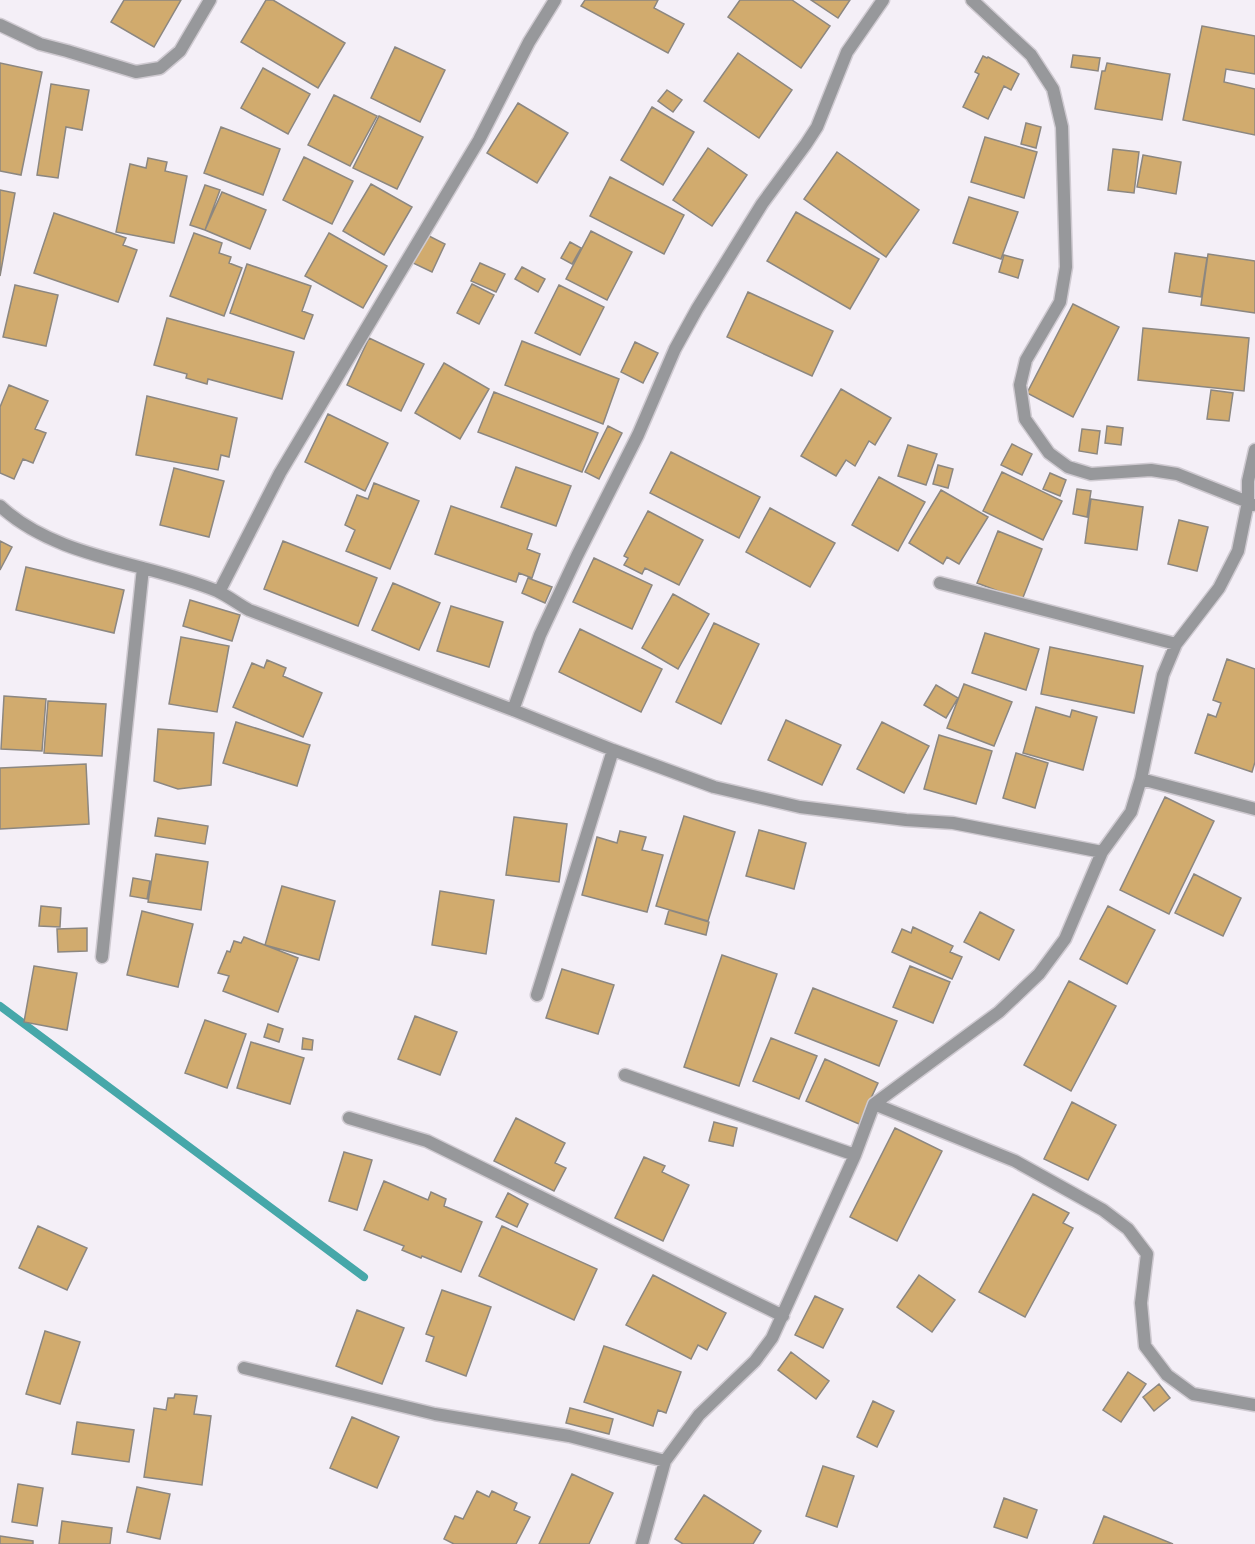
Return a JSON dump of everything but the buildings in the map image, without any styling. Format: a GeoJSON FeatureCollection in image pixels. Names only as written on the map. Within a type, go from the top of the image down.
{"type":"FeatureCollection","features":[{"type":"Feature","properties":{"kind":"street"},"geometry":{"type":"LineString","coordinates":[[0,25],[40,44],[136,72],[160,68],[180,51],[210,0]]}},
{"type":"Feature","properties":{"kind":"street"},"geometry":{"type":"LineString","coordinates":[[219,592],[280,473],[479,140],[529,42],[555,0]]}},
{"type":"Feature","properties":{"kind":"street"},"geometry":{"type":"LineString","coordinates":[[513,710],[540,635],[638,435],[675,350],[697,309],[762,204],[817,127],[848,52],[882,0]]}},
{"type":"Feature","properties":{"kind":"street"},"geometry":{"type":"LineString","coordinates":[[972,0],[1031,55],[1053,88],[1062,127],[1066,267],[1060,302],[1026,360],[1020,385],[1025,419],[1049,453],[1068,467],[1091,474],[1151,470],[1177,474],[1251,504]]}},
{"type":"Feature","properties":{"kind":"street"},"geometry":{"type":"LineString","coordinates":[[642,1544],[665,1461],[699,1415],[755,1361],[772,1338],[855,1155],[874,1104],[999,1012],[1040,974],[1065,939],[1102,852],[1131,812],[1141,779],[1163,675],[1176,644],[1219,588],[1238,551],[1251,504],[1248,481],[1255,450]]}},
{"type":"Feature","properties":{"kind":"street"},"geometry":{"type":"LineString","coordinates":[[0,506],[11,516],[42,535],[219,592],[249,610],[714,787],[800,807],[906,820],[953,823],[1102,852]]}},
{"type":"Feature","properties":{"kind":"street"},"geometry":{"type":"LineString","coordinates":[[102,957],[144,568]]}},
{"type":"Feature","properties":{"kind":"street"},"geometry":{"type":"LineString","coordinates":[[940,583],[1176,644]]}},
{"type":"Feature","properties":{"kind":"street"},"geometry":{"type":"LineString","coordinates":[[537,996],[613,750]]}},
{"type":"Feature","properties":{"kind":"street"},"geometry":{"type":"LineString","coordinates":[[1141,779],[1255,809]]}},
{"type":"Feature","properties":{"kind":"street"},"geometry":{"type":"LineString","coordinates":[[625,1075],[855,1155]]}},
{"type":"Feature","properties":{"kind":"street"},"geometry":{"type":"LineString","coordinates":[[874,1104],[1015,1161],[1103,1210],[1128,1229],[1147,1254],[1142,1303],[1145,1346],[1167,1375],[1193,1394],[1255,1406]]}},
{"type":"Feature","properties":{"kind":"street"},"geometry":{"type":"LineString","coordinates":[[349,1118],[427,1141],[783,1316]]}},
{"type":"Feature","properties":{"kind":"street"},"geometry":{"type":"LineString","coordinates":[[244,1368],[435,1414],[569,1436],[665,1461]]}},
{"type":"Feature","properties":{"kind":"waterway"},"geometry":{"type":"LineString","coordinates":[[0,1006],[364,1277]]}}]}
